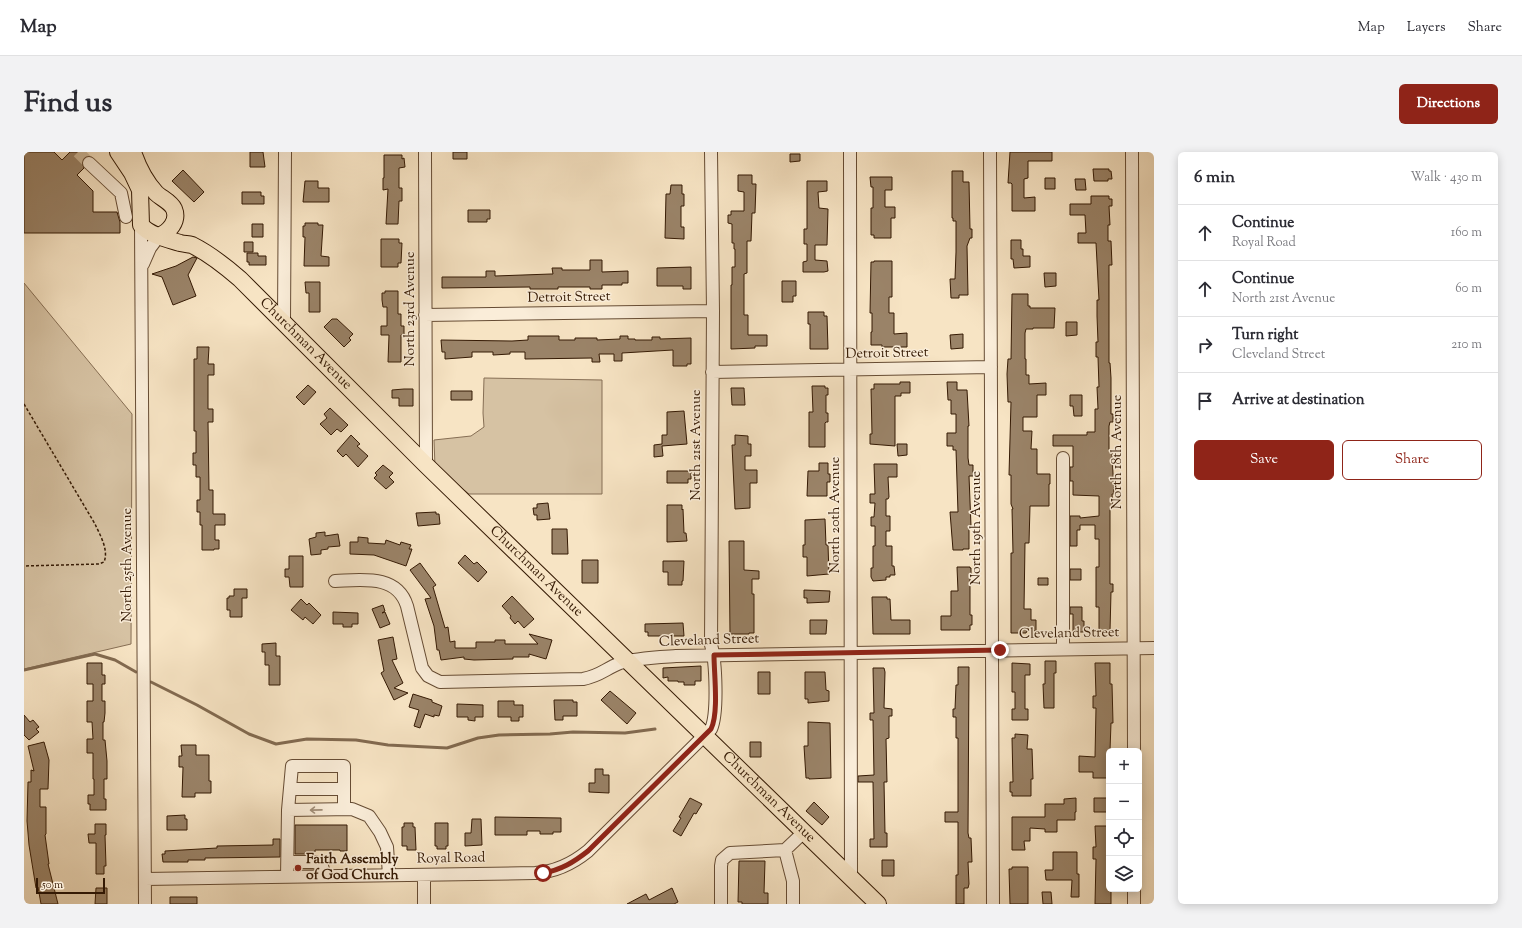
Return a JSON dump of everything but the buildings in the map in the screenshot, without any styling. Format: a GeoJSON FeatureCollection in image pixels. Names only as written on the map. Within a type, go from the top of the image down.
{"type":"FeatureCollection","features":[{"type":"Feature","properties":{"kind":"main road"},"geometry":{"type":"LineString","coordinates":[[118,152],[132,173],[140,190],[140,225]]}},
{"type":"Feature","properties":{"kind":"main road","name":"Churchman Avenue"},"geometry":{"type":"LineString","coordinates":[[133,152],[146,180],[156,193],[172,205],[178,227],[190,244]]}},
{"type":"Feature","properties":{"kind":"main road"},"geometry":{"type":"LineString","coordinates":[[159,236],[170,230],[173,226],[175,218]]}},
{"type":"Feature","properties":{"kind":"main road","name":"Churchman Avenue"},"geometry":{"type":"LineString","coordinates":[[140,225],[146,230],[159,236],[181,243],[190,244],[222,263],[284,322],[426,465],[878,904]]}},
{"type":"Feature","properties":{"kind":"street"},"geometry":{"type":"LineString","coordinates":[[284,322],[285,152]]}},
{"type":"Feature","properties":{"kind":"street","name":"North 23rd Avenue"},"geometry":{"type":"LineString","coordinates":[[426,152],[426,465]]}},
{"type":"Feature","properties":{"kind":"street","name":"North 21st Avenue"},"geometry":{"type":"LineString","coordinates":[[705,736],[713,724],[715,714],[714,655],[711,644],[713,311],[711,152]]}},
{"type":"Feature","properties":{"kind":"street","name":"North 20th Avenue"},"geometry":{"type":"LineString","coordinates":[[850,152],[851,878]]}},
{"type":"Feature","properties":{"kind":"street","name":"North 19th Avenue"},"geometry":{"type":"LineString","coordinates":[[990,152],[993,904]]}},
{"type":"Feature","properties":{"kind":"street","name":"North 18th Avenue"},"geometry":{"type":"LineString","coordinates":[[1132,152],[1134,748]]}},
{"type":"Feature","properties":{"kind":"street"},"geometry":{"type":"LineString","coordinates":[[89,163],[121,193],[126,217]]}},
{"type":"Feature","properties":{"kind":"street","name":"North 25th Avenue"},"geometry":{"type":"LineString","coordinates":[[140,225],[145,904]]}},
{"type":"Feature","properties":{"kind":"street"},"geometry":{"type":"LineString","coordinates":[[141,269],[150,248],[159,236]]}},
{"type":"Feature","properties":{"kind":"street","name":"Detroit Street"},"geometry":{"type":"LineString","coordinates":[[426,315],[713,311]]}},
{"type":"Feature","properties":{"kind":"street","name":"Detroit Street"},"geometry":{"type":"LineString","coordinates":[[712,372],[991,367]]}},
{"type":"Feature","properties":{"kind":"street"},"geometry":{"type":"LineString","coordinates":[[1062,458],[1063,649]]}},
{"type":"Feature","properties":{"kind":"street","name":"Cleveland Street"},"geometry":{"type":"LineString","coordinates":[[335,581],[378,580],[398,590],[407,606],[422,668],[428,676],[437,681],[583,679],[594,677],[615,665],[628,661],[714,655],[1154,648]]}},
{"type":"Feature","properties":{"kind":"street","name":"Royal Road"},"geometry":{"type":"LineString","coordinates":[[144,879],[535,873],[551,871],[564,867],[588,851],[705,736]]}},
{"type":"Feature","properties":{"kind":"street"},"geometry":{"type":"LineString","coordinates":[[287,877],[288,810],[292,766],[344,766],[344,809]]}},
{"type":"Feature","properties":{"kind":"street"},"geometry":{"type":"LineString","coordinates":[[290,789],[344,789]]}},
{"type":"Feature","properties":{"kind":"street"},"geometry":{"type":"LineString","coordinates":[[288,810],[352,809],[369,816],[380,832],[387,847],[389,875]]}},
{"type":"Feature","properties":{"kind":"street"},"geometry":{"type":"LineString","coordinates":[[721,904],[722,860],[730,853],[785,850],[804,832]]}},
{"type":"Feature","properties":{"kind":"street"},"geometry":{"type":"LineString","coordinates":[[785,850],[793,882],[793,904]]}},
{"type":"Feature","properties":{"kind":"street"},"geometry":{"type":"LineString","coordinates":[[288,862],[315,862],[322,866],[325,876]]}},
{"type":"Feature","properties":{"kind":"street"},"geometry":{"type":"LineString","coordinates":[[424,875],[424,904]]}},
{"type":"Feature","properties":{"kind":"street"},"geometry":{"type":"LineString","coordinates":[[1134,892],[1134,904]]}},
{"type":"Feature","properties":{"kind":"path"},"geometry":{"type":"LineString","coordinates":[[24,404],[95,524],[102,538],[106,558],[104,562],[99,564],[24,566]]}},
{"type":"Feature","properties":{"kind":"shaded area"},"geometry":{"type":"Polygon","coordinates":[[[24,283],[132,414],[131,644],[24,669],[24,283]]]}},
{"type":"Feature","properties":{"kind":"shaded area"},"geometry":{"type":"Polygon","coordinates":[[[484,378],[602,380],[602,494],[469,494],[435,467],[434,440],[471,436],[484,427],[484,378]]]}},
{"type":"Feature","properties":{"kind":"waterway"},"geometry":{"type":"LineString","coordinates":[[24,670],[95,654],[115,660],[136,672]]}},
{"type":"Feature","properties":{"kind":"waterway"},"geometry":{"type":"LineString","coordinates":[[151,682],[197,705],[249,734],[276,744],[307,739],[356,740],[388,745],[447,748],[478,738],[499,735],[573,732],[625,733],[655,729]]}},
{"type":"Feature","properties":{"kind":"tunnel"},"geometry":{"type":"LineString","coordinates":[[78,152],[89,163]]}},
{"type":"Feature","properties":{"kind":"place","name":"Faith Assembly of God Church"},"geometry":{"type":"Point","coordinates":[298,868]}},
{"type":"Feature","properties":{"kind":"route"},"geometry":{"type":"LineString","coordinates":[[543,873],[564,867],[588,851],[711,729],[715,714],[714,655],[1000,650]]}}]}
